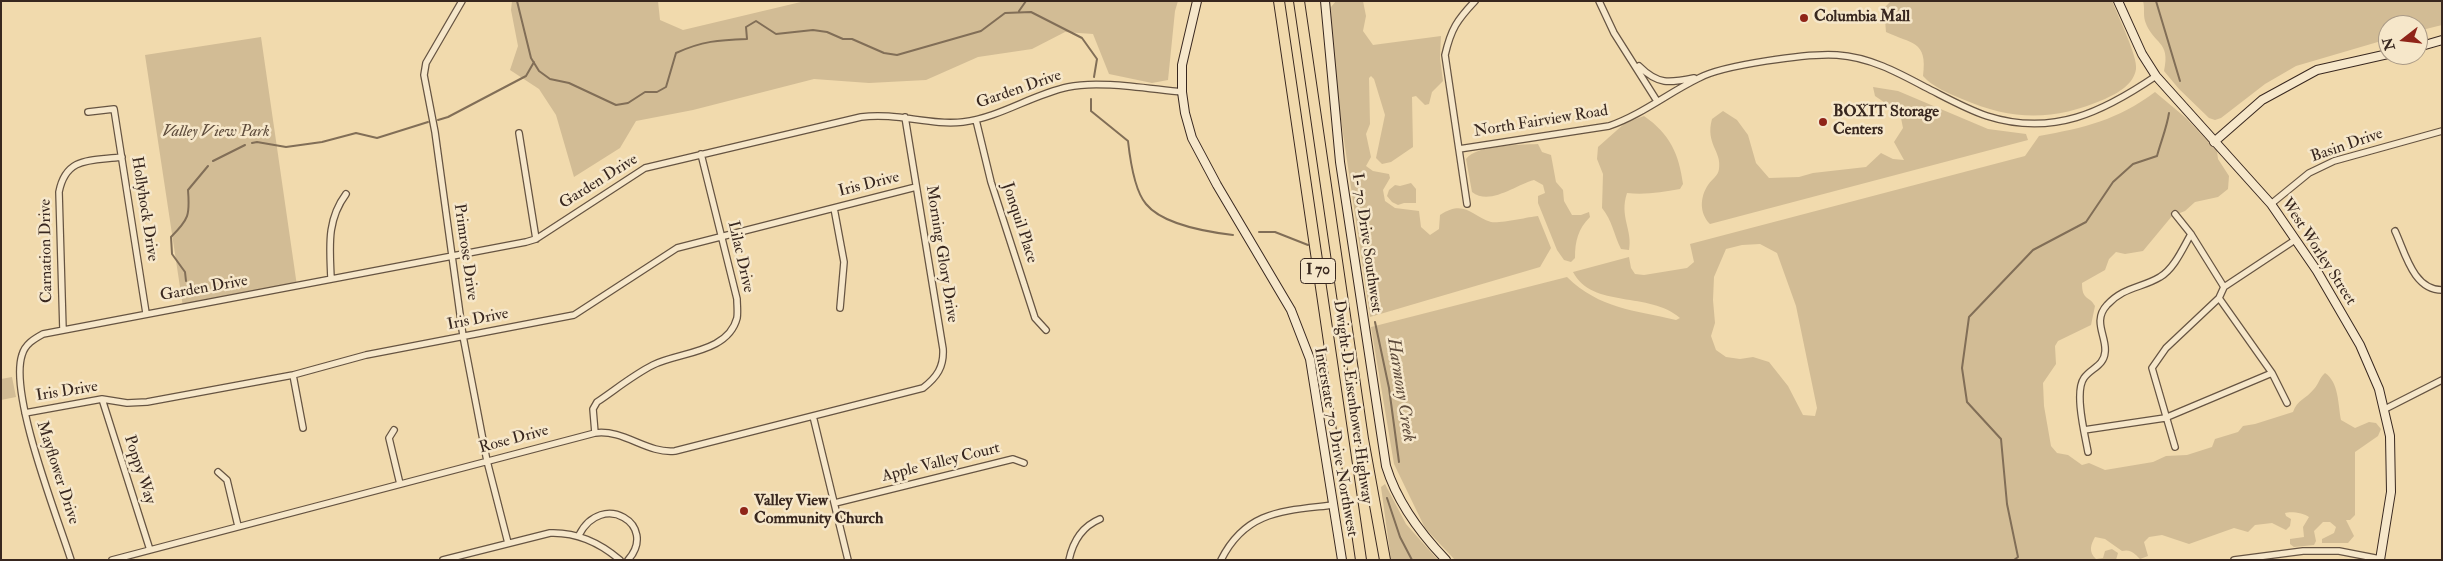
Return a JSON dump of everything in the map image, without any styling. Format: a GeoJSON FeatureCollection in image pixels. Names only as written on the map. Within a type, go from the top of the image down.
{"type":"FeatureCollection","features":[{"type":"Feature","properties":{"kind":"highway","name":"Dwight D. Eisenhower Highway"},"geometry":{"type":"LineString","coordinates":[[1279,1],[1361,560]]}},
{"type":"Feature","properties":{"kind":"highway","name":"Dwight D. Eisenhower Highway"},"geometry":{"type":"LineString","coordinates":[[1300,1],[1363,439],[1385,560]]}},
{"type":"Feature","properties":{"kind":"street","name":"Primrose Drive"},"geometry":{"type":"LineString","coordinates":[[462,1],[426,63],[424,75],[435,132],[463,336],[487,461],[508,543]]}},
{"type":"Feature","properties":{"kind":"street","name":"Interstate 70 Drive Northwest"},"geometry":{"type":"LineString","coordinates":[[1197,1],[1182,65],[1182,92],[1192,138],[1217,184],[1292,310],[1310,359],[1342,560]]}},
{"type":"Feature","properties":{"kind":"street","name":"I- 70 Drive Southwest"},"geometry":{"type":"LineString","coordinates":[[1325,1],[1340,162],[1386,466],[1392,486],[1409,514],[1446,560]]}},
{"type":"Feature","properties":{"kind":"street"},"geometry":{"type":"LineString","coordinates":[[1467,204],[1445,55],[1450,34],[1458,19],[1475,1]]}},
{"type":"Feature","properties":{"kind":"street"},"geometry":{"type":"LineString","coordinates":[[1599,1],[1614,33],[1657,101]]}},
{"type":"Feature","properties":{"kind":"street","name":"West Worley Street"},"geometry":{"type":"LineString","coordinates":[[2118,1],[2142,54],[2156,76],[2271,204],[2317,271],[2344,316],[2375,380],[2385,409],[2390,436],[2391,492],[2380,559]]}},
{"type":"Feature","properties":{"kind":"street"},"geometry":{"type":"LineString","coordinates":[[2428,44],[2442,40]]}},
{"type":"Feature","properties":{"kind":"street","name":"North Fairview Road"},"geometry":{"type":"LineString","coordinates":[[1460,149],[1609,126],[1628,119],[1701,76],[1730,68],[1774,61],[1837,55],[1889,67],[1985,116],[2007,122],[2049,124],[2105,108],[2156,76]]}},
{"type":"Feature","properties":{"kind":"street"},"geometry":{"type":"LineString","coordinates":[[2214,142],[2262,100],[2317,70],[2378,56]]}},
{"type":"Feature","properties":{"kind":"street"},"geometry":{"type":"LineString","coordinates":[[1631,58],[1656,80],[1675,82],[1701,76]]}},
{"type":"Feature","properties":{"kind":"street","name":"Garden Drive"},"geometry":{"type":"LineString","coordinates":[[63,330],[536,239],[645,168],[861,117],[879,114],[943,122],[976,120],[1003,112],[1043,93],[1070,86],[1095,85],[1182,92]]}},
{"type":"Feature","properties":{"kind":"street","name":"Hollyhock Drive"},"geometry":{"type":"LineString","coordinates":[[88,112],[114,109],[146,313]]}},
{"type":"Feature","properties":{"kind":"street","name":"Morning Glory Drive"},"geometry":{"type":"LineString","coordinates":[[905,116],[944,359],[934,380],[923,388]]}},
{"type":"Feature","properties":{"kind":"street","name":"Jonquil Place"},"geometry":{"type":"LineString","coordinates":[[976,120],[991,182],[1035,318],[1046,330]]}},
{"type":"Feature","properties":{"kind":"street","name":"Basin Drive"},"geometry":{"type":"LineString","coordinates":[[2271,204],[2310,173],[2334,161],[2442,131]]}},
{"type":"Feature","properties":{"kind":"street"},"geometry":{"type":"LineString","coordinates":[[519,133],[536,239]]}},
{"type":"Feature","properties":{"kind":"street","name":"Lilac Drive"},"geometry":{"type":"LineString","coordinates":[[595,433],[593,409],[597,402],[650,366],[710,347],[723,340],[737,318],[737,299],[701,154]]}},
{"type":"Feature","properties":{"kind":"street","name":"Carnation Drive"},"geometry":{"type":"LineString","coordinates":[[63,330],[59,192],[61,179],[66,171],[82,162],[122,157]]}},
{"type":"Feature","properties":{"kind":"street","name":"Iris Drive"},"geometry":{"type":"LineString","coordinates":[[24,413],[102,399],[136,404],[293,375],[366,355],[574,315],[677,248],[916,187]]}},
{"type":"Feature","properties":{"kind":"street"},"geometry":{"type":"LineString","coordinates":[[331,279],[331,225],[335,209],[346,194]]}},
{"type":"Feature","properties":{"kind":"street"},"geometry":{"type":"LineString","coordinates":[[834,208],[844,262],[840,308]]}},
{"type":"Feature","properties":{"kind":"street"},"geometry":{"type":"LineString","coordinates":[[2175,214],[2191,234],[2224,288]]}},
{"type":"Feature","properties":{"kind":"street"},"geometry":{"type":"LineString","coordinates":[[2396,231],[2416,277],[2432,290],[2442,290]]}},
{"type":"Feature","properties":{"kind":"street"},"geometry":{"type":"LineString","coordinates":[[2088,452],[2080,392],[2084,378],[2100,365],[2106,352],[2100,321],[2105,306],[2121,293],[2161,277],[2176,259],[2191,234]]}},
{"type":"Feature","properties":{"kind":"street"},"geometry":{"type":"LineString","coordinates":[[2175,447],[2152,368],[2166,348],[2219,298],[2224,288],[2295,240]]}},
{"type":"Feature","properties":{"kind":"street"},"geometry":{"type":"LineString","coordinates":[[2219,298],[2272,373],[2287,403]]}},
{"type":"Feature","properties":{"kind":"street","name":"Mayflower Drive"},"geometry":{"type":"LineString","coordinates":[[63,330],[34,339],[26,346],[22,354],[20,378],[24,413],[71,560]]}},
{"type":"Feature","properties":{"kind":"street"},"geometry":{"type":"LineString","coordinates":[[2084,430],[2165,418],[2272,373]]}},
{"type":"Feature","properties":{"kind":"street"},"geometry":{"type":"LineString","coordinates":[[293,375],[303,428]]}},
{"type":"Feature","properties":{"kind":"street"},"geometry":{"type":"LineString","coordinates":[[2385,409],[2442,380]]}},
{"type":"Feature","properties":{"kind":"street","name":"Rose Drive"},"geometry":{"type":"LineString","coordinates":[[112,560],[595,433],[616,433],[666,452],[923,388]]}},
{"type":"Feature","properties":{"kind":"street","name":"Poppy Way"},"geometry":{"type":"LineString","coordinates":[[102,399],[150,550]]}},
{"type":"Feature","properties":{"kind":"street"},"geometry":{"type":"LineString","coordinates":[[813,416],[848,560]]}},
{"type":"Feature","properties":{"kind":"street"},"geometry":{"type":"LineString","coordinates":[[394,430],[389,438],[400,484]]}},
{"type":"Feature","properties":{"kind":"street","name":"Apple Valley Court"},"geometry":{"type":"LineString","coordinates":[[835,503],[1012,459],[1024,463]]}},
{"type":"Feature","properties":{"kind":"street"},"geometry":{"type":"LineString","coordinates":[[218,472],[227,480],[238,526]]}},
{"type":"Feature","properties":{"kind":"street"},"geometry":{"type":"LineString","coordinates":[[1221,560],[1228,546],[1238,533],[1262,517],[1277,512],[1333,506]]}},
{"type":"Feature","properties":{"kind":"street"},"geometry":{"type":"LineString","coordinates":[[580,535],[585,524],[591,520],[615,514],[622,515],[632,524],[635,532],[636,547],[628,560]]}},
{"type":"Feature","properties":{"kind":"street"},"geometry":{"type":"LineString","coordinates":[[1069,560],[1071,551],[1088,524],[1100,519]]}},
{"type":"Feature","properties":{"kind":"street"},"geometry":{"type":"LineString","coordinates":[[443,560],[550,533],[580,535],[598,544],[620,560]]}},
{"type":"Feature","properties":{"kind":"street"},"geometry":{"type":"LineString","coordinates":[[2234,560],[2267,558],[2303,551],[2339,551],[2380,559]]}},
{"type":"Feature","properties":{"kind":"green space"},"geometry":{"type":"Polygon","coordinates":[[[512,1],[658,1],[660,20],[683,30],[805,1],[1178,1],[1175,11],[1168,80],[1152,83],[1109,74],[1093,34],[1065,32],[1032,49],[978,57],[926,80],[869,83],[814,79],[693,110],[636,121],[620,148],[574,177],[556,115],[539,89],[510,70],[518,46],[511,10],[512,1]]]}},
{"type":"Feature","properties":{"kind":"green space"},"geometry":{"type":"Polygon","coordinates":[[[1336,1],[1363,1],[1366,16],[1363,31],[1373,45],[1441,36],[1440,58],[1443,81],[1432,92],[1429,104],[1425,105],[1416,96],[1412,97],[1413,147],[1391,162],[1382,164],[1376,158],[1385,115],[1374,79],[1371,76],[1369,78],[1370,124],[1366,134],[1371,157],[1366,166],[1373,171],[1389,174],[1390,178],[1383,190],[1385,201],[1395,208],[1419,211],[1421,227],[1430,235],[1439,229],[1440,215],[1456,208],[1467,210],[1491,222],[1538,216],[1551,248],[1540,267],[1370,317],[1334,72],[1330,28],[1331,7],[1336,1]]]}},
{"type":"Feature","properties":{"kind":"green space"},"geometry":{"type":"Polygon","coordinates":[[[1891,1],[2112,1],[2134,55],[2136,63],[2135,74],[2129,84],[2115,94],[2068,111],[2034,116],[1999,111],[1981,106],[1941,89],[1923,76],[1924,64],[1920,49],[1910,42],[1886,32],[1884,8],[1891,1]]]}},
{"type":"Feature","properties":{"kind":"green space"},"geometry":{"type":"Polygon","coordinates":[[[2143,1],[2442,1],[2442,25],[2428,28],[2428,15],[2378,15],[2378,42],[2296,66],[2265,84],[2221,118],[2215,120],[2209,118],[2179,89],[2164,71],[2165,53],[2160,43],[2148,29],[2145,21],[2143,1]]]}},
{"type":"Feature","properties":{"kind":"green space","name":"Valley View Park"},"geometry":{"type":"Polygon","coordinates":[[[261,37],[297,286],[183,307],[145,55],[261,37]]]}},
{"type":"Feature","properties":{"kind":"green space"},"geometry":{"type":"Polygon","coordinates":[[[1873,87],[1898,91],[1988,129],[2026,134],[2028,140],[1710,224],[1706,220],[1702,210],[1703,195],[1719,169],[1718,157],[1712,141],[1710,128],[1712,119],[1723,111],[1737,120],[1748,135],[1756,163],[1769,178],[1799,177],[1813,173],[1866,167],[1881,153],[1893,159],[1904,160],[1894,142],[1903,128],[1900,113],[1875,96],[1873,87]]]}},
{"type":"Feature","properties":{"kind":"green space"},"geometry":{"type":"Polygon","coordinates":[[[2155,92],[2186,118],[2217,151],[2218,159],[2229,176],[2228,189],[2218,197],[2195,202],[2185,211],[2172,216],[2143,251],[2125,254],[2116,252],[2109,259],[2105,270],[2082,283],[2083,293],[2095,306],[2091,325],[2058,341],[2055,346],[2056,364],[2043,383],[2044,406],[2051,446],[2057,453],[2068,455],[2082,465],[2089,463],[2105,470],[2153,462],[2166,456],[2187,455],[2212,447],[2215,439],[2238,432],[2243,426],[2293,412],[2299,402],[2316,387],[2325,373],[2333,382],[2341,420],[2355,428],[2369,422],[2376,423],[2381,429],[2378,436],[2355,452],[2355,515],[2350,520],[2346,520],[2354,536],[2348,543],[2322,543],[2322,539],[2334,533],[2336,527],[2330,522],[2323,522],[2314,531],[2316,541],[2314,545],[2294,547],[2290,544],[2290,539],[2304,537],[2303,527],[2309,517],[2301,513],[2291,512],[2285,513],[2291,519],[2290,526],[2286,530],[2272,523],[2255,525],[2248,532],[2234,528],[2189,544],[2162,535],[2149,537],[2144,542],[2148,556],[2140,559],[2132,552],[2122,551],[2105,539],[2095,537],[2091,548],[2093,556],[2096,559],[2103,558],[2105,551],[2112,549],[2118,553],[2116,560],[1455,560],[1425,528],[1394,464],[1371,327],[1567,277],[1579,288],[1605,302],[1618,307],[1676,320],[1680,318],[1668,310],[1653,305],[1607,296],[1594,291],[1582,283],[1573,272],[1629,257],[1631,268],[1635,274],[1644,275],[1687,268],[1694,262],[1690,244],[2025,156],[2039,136],[2100,122],[2141,102],[2155,92]],[[1760,244],[1742,245],[1726,249],[1714,277],[1715,323],[1711,336],[1716,350],[1726,357],[1740,359],[1753,357],[1769,362],[1788,386],[1803,415],[1815,416],[1817,408],[1796,306],[1777,253],[1760,244]]]}},
{"type":"Feature","properties":{"kind":"green space"},"geometry":{"type":"Polygon","coordinates":[[[1644,116],[1660,130],[1672,146],[1679,163],[1683,184],[1680,189],[1634,194],[1627,193],[1625,216],[1630,243],[1629,250],[1621,249],[1611,223],[1602,208],[1603,174],[1597,159],[1598,147],[1625,123],[1644,116]]]}},
{"type":"Feature","properties":{"kind":"green space"},"geometry":{"type":"Polygon","coordinates":[[[1538,144],[1542,152],[1551,155],[1556,182],[1563,190],[1564,201],[1572,215],[1581,215],[1589,212],[1590,217],[1580,231],[1575,258],[1571,262],[1564,260],[1557,250],[1538,203],[1538,196],[1545,193],[1543,185],[1534,180],[1495,196],[1487,197],[1479,196],[1472,192],[1466,159],[1472,154],[1480,150],[1499,146],[1538,144]]]}},
{"type":"Feature","properties":{"kind":"green space"},"geometry":{"type":"Polygon","coordinates":[[[1411,183],[1416,189],[1416,203],[1398,205],[1387,196],[1389,190],[1395,185],[1400,186],[1411,183]]]}},
{"type":"Feature","properties":{"kind":"green space"},"geometry":{"type":"Polygon","coordinates":[[[12,377],[16,397],[1,400],[1,379],[12,377]]]}},
{"type":"Feature","properties":{"kind":"green space"},"geometry":{"type":"Polygon","coordinates":[[[1385,484],[1406,524],[1438,560],[1391,560],[1381,487],[1385,484]]]}},
{"type":"Feature","properties":{"kind":"waterway","name":"Harmony Creek"},"geometry":{"type":"LineString","coordinates":[[517,1],[531,58],[539,71],[550,79],[569,83],[616,105],[628,103],[645,92],[657,92],[666,87],[676,53],[711,42],[747,39],[746,27],[756,21],[776,34],[813,30],[827,32],[843,39],[852,39],[884,53],[897,55],[981,31],[1005,13],[1031,12],[1082,38],[1097,59],[1094,77]]}},
{"type":"Feature","properties":{"kind":"waterway"},"geometry":{"type":"LineString","coordinates":[[1019,11],[1026,1]]}},
{"type":"Feature","properties":{"kind":"waterway"},"geometry":{"type":"LineString","coordinates":[[2156,1],[2180,81]]}},
{"type":"Feature","properties":{"kind":"waterway"},"geometry":{"type":"LineString","coordinates":[[438,120],[448,117],[526,76],[534,62]]}},
{"type":"Feature","properties":{"kind":"waterway","name":"Harmony Creek"},"geometry":{"type":"LineString","coordinates":[[1091,99],[1091,111],[1128,141],[1131,165],[1138,191],[1146,204],[1163,217],[1174,222],[1211,232],[1233,235]]}},
{"type":"Feature","properties":{"kind":"waterway"},"geometry":{"type":"LineString","coordinates":[[2014,560],[2018,557],[2007,504],[2001,439],[1967,402],[1962,368],[1969,317],[2033,250],[2086,222],[2113,182],[2133,164],[2157,156],[2169,113]]}},
{"type":"Feature","properties":{"kind":"waterway"},"geometry":{"type":"LineString","coordinates":[[252,143],[257,142],[286,147],[322,142],[356,133],[377,138],[428,122]]}},
{"type":"Feature","properties":{"kind":"waterway"},"geometry":{"type":"LineString","coordinates":[[213,161],[245,145]]}},
{"type":"Feature","properties":{"kind":"waterway"},"geometry":{"type":"LineString","coordinates":[[186,281],[185,272],[172,254],[171,237],[182,226],[187,216],[189,205],[188,190],[208,166]]}},
{"type":"Feature","properties":{"kind":"waterway","name":"Harmony Creek"},"geometry":{"type":"LineString","coordinates":[[1259,232],[1275,232],[1308,245]]}},
{"type":"Feature","properties":{"kind":"waterway","name":"Harmony Creek"},"geometry":{"type":"LineString","coordinates":[[1375,322],[1389,388],[1399,462]]}},
{"type":"Feature","properties":{"kind":"waterway","name":"Harmony Creek"},"geometry":{"type":"LineString","coordinates":[[1387,498],[1400,537],[1412,560]]}},
{"type":"Feature","properties":{"kind":"place","name":"Columbia Mall"},"geometry":{"type":"Point","coordinates":[1804,18]}},
{"type":"Feature","properties":{"kind":"place","name":"BOXIT Storage Centers"},"geometry":{"type":"Point","coordinates":[1823,122]}},
{"type":"Feature","properties":{"kind":"place","name":"Valley View Community Church"},"geometry":{"type":"Point","coordinates":[744,511]}}]}
